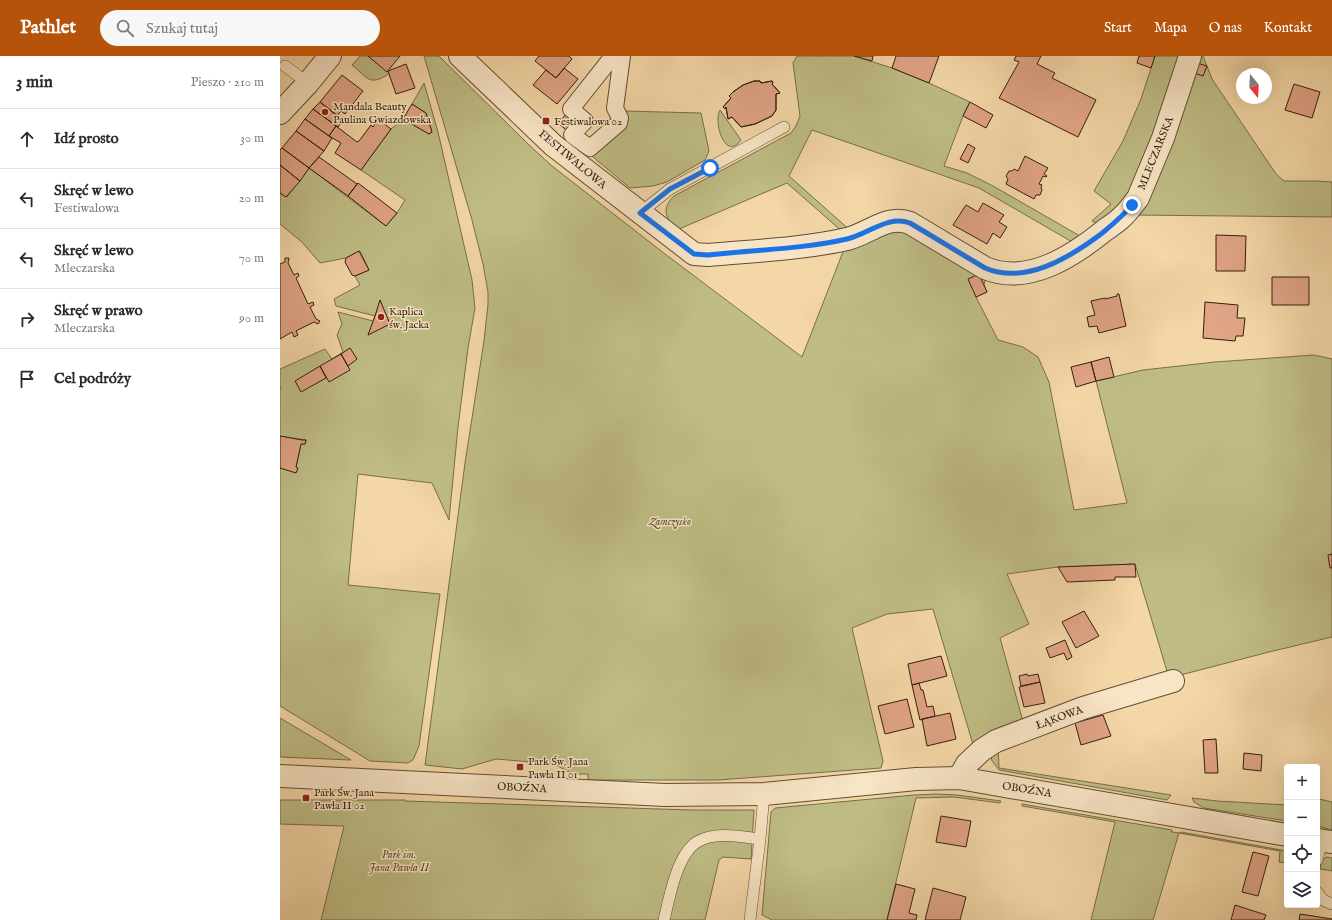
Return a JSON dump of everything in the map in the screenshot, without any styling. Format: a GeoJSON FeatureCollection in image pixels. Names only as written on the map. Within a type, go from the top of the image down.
{"type":"FeatureCollection","features":[{"type":"Feature","properties":{"kind":"street"},"geometry":{"type":"LineString","coordinates":[[280,113],[308,83],[330,56]]}},
{"type":"Feature","properties":{"kind":"street","name":"FESTIWALOWA"},"geometry":{"type":"LineString","coordinates":[[460,56],[553,145],[694,254]]}},
{"type":"Feature","properties":{"kind":"street"},"geometry":{"type":"LineString","coordinates":[[613,56],[571,109],[585,122],[572,135],[590,148],[619,123],[620,118],[615,108],[622,56]]}},
{"type":"Feature","properties":{"kind":"street","name":"MLECZARSKA"},"geometry":{"type":"LineString","coordinates":[[694,254],[708,255],[815,245],[849,239],[886,222],[901,220],[910,223],[985,268],[997,272],[1035,270],[1052,265],[1086,245],[1122,217],[1138,198],[1163,138],[1190,56]]}},
{"type":"Feature","properties":{"kind":"street","name":"ŁĄKOWA"},"geometry":{"type":"LineString","coordinates":[[959,778],[967,764],[982,750],[996,741],[1083,708],[1173,681]]}},
{"type":"Feature","properties":{"kind":"street","name":"OBOŹNA"},"geometry":{"type":"LineString","coordinates":[[280,776],[665,794],[764,794],[916,779],[959,778],[1284,834]]}},
{"type":"Feature","properties":{"kind":"lane"},"geometry":{"type":"LineString","coordinates":[[285,66],[308,83]]}},
{"type":"Feature","properties":{"kind":"lane"},"geometry":{"type":"LineString","coordinates":[[640,213],[670,189],[784,127]]}},
{"type":"Feature","properties":{"kind":"lane"},"geometry":{"type":"LineString","coordinates":[[750,920],[764,794]]}},
{"type":"Feature","properties":{"kind":"lane"},"geometry":{"type":"LineString","coordinates":[[664,920],[679,865],[685,854],[697,842],[708,838],[729,836],[760,839]]}},
{"type":"Feature","properties":{"kind":"lane"},"geometry":{"type":"LineString","coordinates":[[1320,895],[1324,900],[1332,904]]}},
{"type":"Feature","properties":{"kind":"green space"},"geometry":{"type":"Polygon","coordinates":[[[360,56],[368,56],[388,71],[389,74],[377,80],[369,79],[352,65],[360,56]]]}},
{"type":"Feature","properties":{"kind":"green space","name":"Zamczysko"},"geometry":{"type":"Polygon","coordinates":[[[424,56],[439,56],[552,166],[665,254],[802,357],[846,244],[893,227],[972,264],[985,280],[984,285],[987,292],[976,297],[998,340],[1023,347],[1038,357],[1049,382],[1074,510],[1127,503],[1096,381],[1143,370],[1215,362],[1314,355],[1332,359],[1332,637],[1169,678],[1135,564],[1058,567],[1007,574],[1029,624],[1000,638],[1024,725],[974,748],[933,609],[887,614],[852,628],[883,761],[881,768],[718,780],[588,780],[588,774],[573,774],[554,764],[496,759],[462,769],[425,765],[465,463],[484,341],[488,292],[472,220],[424,56]]]}},
{"type":"Feature","properties":{"kind":"green space"},"geometry":{"type":"Polygon","coordinates":[[[797,56],[854,56],[892,68],[970,102],[963,116],[944,166],[967,173],[993,186],[1080,236],[1074,243],[979,188],[812,130],[789,176],[852,232],[845,234],[787,183],[679,229],[674,226],[666,214],[666,210],[674,196],[791,133],[800,116],[793,63],[797,56]]]}},
{"type":"Feature","properties":{"kind":"green space"},"geometry":{"type":"Polygon","coordinates":[[[1155,56],[1183,56],[1128,197],[1100,224],[1092,221],[1111,204],[1094,191],[1123,141],[1141,99],[1155,56]]]}},
{"type":"Feature","properties":{"kind":"green space"},"geometry":{"type":"Polygon","coordinates":[[[1195,56],[1203,56],[1212,79],[1276,174],[1284,181],[1332,182],[1332,217],[1132,215],[1195,56]]]}},
{"type":"Feature","properties":{"kind":"green space"},"geometry":{"type":"Polygon","coordinates":[[[424,83],[438,132],[472,280],[475,308],[468,348],[458,427],[449,520],[432,483],[358,474],[348,585],[440,594],[419,746],[413,760],[408,763],[370,761],[280,706],[280,468],[296,472],[298,469],[296,467],[301,444],[305,444],[306,440],[280,436],[280,369],[325,349],[332,359],[343,352],[337,335],[342,324],[338,312],[373,321],[375,316],[336,306],[334,299],[360,285],[355,276],[369,270],[360,251],[346,258],[320,263],[302,242],[280,224],[280,193],[287,197],[309,168],[386,226],[397,213],[405,200],[361,170],[391,129],[403,119],[429,134],[432,132],[426,113],[412,104],[424,83]]]}},
{"type":"Feature","properties":{"kind":"green space"},"geometry":{"type":"Polygon","coordinates":[[[720,110],[741,140],[735,146],[730,146],[725,143],[719,131],[718,116],[720,110]]]}},
{"type":"Feature","properties":{"kind":"green space"},"geometry":{"type":"Polygon","coordinates":[[[623,111],[701,113],[709,151],[705,160],[667,182],[653,186],[630,188],[586,151],[623,111]]]}},
{"type":"Feature","properties":{"kind":"green space"},"geometry":{"type":"Polygon","coordinates":[[[280,718],[351,760],[280,757],[280,718]]]}},
{"type":"Feature","properties":{"kind":"green space"},"geometry":{"type":"Polygon","coordinates":[[[998,744],[999,768],[1171,795],[1167,800],[999,770],[992,761],[990,754],[998,744]]]}},
{"type":"Feature","properties":{"kind":"green space"},"geometry":{"type":"Polygon","coordinates":[[[936,794],[957,795],[1001,801],[1000,803],[954,797],[916,798],[887,920],[772,920],[762,915],[771,812],[775,808],[936,794]]]}},
{"type":"Feature","properties":{"kind":"green space"},"geometry":{"type":"Polygon","coordinates":[[[1192,798],[1284,805],[1284,821],[1204,808],[1194,802],[1192,798]]]}},
{"type":"Feature","properties":{"kind":"green space"},"geometry":{"type":"Polygon","coordinates":[[[1320,799],[1332,802],[1332,830],[1320,827],[1320,799]]]}},
{"type":"Feature","properties":{"kind":"green space","name":"Park im. Jana Pawła II"},"geometry":{"type":"Polygon","coordinates":[[[280,800],[405,800],[692,810],[754,810],[751,859],[723,857],[719,860],[705,920],[321,920],[344,826],[280,824],[280,800]]]}},
{"type":"Feature","properties":{"kind":"green space"},"geometry":{"type":"Polygon","coordinates":[[[1022,804],[1172,830],[1172,832],[1179,833],[1153,920],[1091,920],[1115,822],[1022,806],[1022,804]]]}},
{"type":"Feature","properties":{"kind":"green space"},"geometry":{"type":"Polygon","coordinates":[[[1181,832],[1284,850],[1284,863],[1279,862],[1280,851],[1179,833],[1181,832]]]}},
{"type":"Feature","properties":{"kind":"green space"},"geometry":{"type":"Polygon","coordinates":[[[1326,857],[1332,858],[1332,871],[1320,869],[1321,862],[1326,857]]]}},
{"type":"Feature","properties":{"kind":"building"},"geometry":{"type":"Polygon","coordinates":[[[368,56],[400,56],[387,72],[368,56]]]}},
{"type":"Feature","properties":{"kind":"building"},"geometry":{"type":"Polygon","coordinates":[[[539,56],[569,56],[572,59],[556,78],[535,61],[539,56]]]}},
{"type":"Feature","properties":{"kind":"building"},"geometry":{"type":"Polygon","coordinates":[[[854,56],[873,56],[872,61],[854,56]]]}},
{"type":"Feature","properties":{"kind":"building"},"geometry":{"type":"Polygon","coordinates":[[[896,56],[939,56],[929,83],[892,68],[896,56]]]}},
{"type":"Feature","properties":{"kind":"building"},"geometry":{"type":"Polygon","coordinates":[[[1016,56],[1041,56],[1037,64],[1055,73],[1052,78],[1096,100],[1078,137],[999,98],[1019,62],[1014,60],[1016,56]]]}},
{"type":"Feature","properties":{"kind":"building"},"geometry":{"type":"Polygon","coordinates":[[[1139,56],[1155,56],[1151,68],[1137,63],[1139,56]]]}},
{"type":"Feature","properties":{"kind":"building"},"geometry":{"type":"Polygon","coordinates":[[[1197,63],[1207,66],[1203,76],[1194,73],[1197,63]]]}},
{"type":"Feature","properties":{"kind":"building"},"geometry":{"type":"Polygon","coordinates":[[[406,64],[415,88],[396,94],[388,71],[406,64]]]}},
{"type":"Feature","properties":{"kind":"building"},"geometry":{"type":"Polygon","coordinates":[[[564,68],[578,79],[557,104],[533,85],[546,70],[556,78],[564,68]]]}},
{"type":"Feature","properties":{"kind":"building"},"geometry":{"type":"Polygon","coordinates":[[[342,75],[363,91],[345,114],[341,111],[337,116],[320,102],[342,75]]]}},
{"type":"Feature","properties":{"kind":"building"},"geometry":{"type":"Polygon","coordinates":[[[754,81],[760,81],[761,83],[772,81],[772,84],[780,93],[776,94],[776,110],[772,116],[755,124],[741,127],[732,117],[728,119],[726,107],[725,109],[723,107],[731,98],[729,96],[733,92],[743,85],[754,81]]]}},
{"type":"Feature","properties":{"kind":"building"},"geometry":{"type":"Polygon","coordinates":[[[754,81],[760,81],[761,83],[772,81],[772,84],[780,93],[776,94],[776,110],[772,116],[755,124],[741,127],[732,117],[728,119],[726,107],[725,109],[723,107],[731,98],[729,96],[733,92],[743,85],[754,81]]]}},
{"type":"Feature","properties":{"kind":"building"},"geometry":{"type":"Polygon","coordinates":[[[1294,84],[1320,92],[1312,118],[1285,110],[1294,84]]]}},
{"type":"Feature","properties":{"kind":"building"},"geometry":{"type":"Polygon","coordinates":[[[320,102],[343,120],[338,127],[313,109],[320,102]]]}},
{"type":"Feature","properties":{"kind":"building"},"geometry":{"type":"Polygon","coordinates":[[[970,102],[993,115],[986,128],[963,116],[970,102]]]}},
{"type":"Feature","properties":{"kind":"building"},"geometry":{"type":"Polygon","coordinates":[[[412,104],[426,113],[432,132],[429,134],[403,119],[412,104]]]}},
{"type":"Feature","properties":{"kind":"building"},"geometry":{"type":"Polygon","coordinates":[[[313,109],[336,126],[329,136],[305,119],[313,109]]]}},
{"type":"Feature","properties":{"kind":"building"},"geometry":{"type":"Polygon","coordinates":[[[571,109],[585,121],[572,135],[558,123],[571,109]]]}},
{"type":"Feature","properties":{"kind":"building"},"geometry":{"type":"Polygon","coordinates":[[[305,119],[332,138],[324,151],[296,131],[305,119]]]}},
{"type":"Feature","properties":{"kind":"building"},"geometry":{"type":"Polygon","coordinates":[[[378,119],[391,129],[361,170],[335,153],[341,143],[329,136],[336,126],[357,142],[371,125],[373,127],[378,119]]]}},
{"type":"Feature","properties":{"kind":"building"},"geometry":{"type":"Polygon","coordinates":[[[296,131],[324,151],[309,168],[282,148],[296,131]]]}},
{"type":"Feature","properties":{"kind":"building"},"geometry":{"type":"Polygon","coordinates":[[[968,144],[975,148],[968,163],[960,159],[968,144]]]}},
{"type":"Feature","properties":{"kind":"building"},"geometry":{"type":"Polygon","coordinates":[[[282,148],[309,168],[300,181],[280,165],[280,150],[282,148]]]}},
{"type":"Feature","properties":{"kind":"building"},"geometry":{"type":"Polygon","coordinates":[[[1025,156],[1048,168],[1044,174],[1047,176],[1043,176],[1039,184],[1042,185],[1040,195],[1036,195],[1034,199],[1006,184],[1008,179],[1006,176],[1009,171],[1014,169],[1018,171],[1025,156]]]}},
{"type":"Feature","properties":{"kind":"building"},"geometry":{"type":"Polygon","coordinates":[[[319,157],[357,184],[348,196],[309,168],[319,157]]]}},
{"type":"Feature","properties":{"kind":"building"},"geometry":{"type":"Polygon","coordinates":[[[280,165],[300,181],[286,197],[280,193],[280,165]]]}},
{"type":"Feature","properties":{"kind":"building"},"geometry":{"type":"Polygon","coordinates":[[[358,183],[397,213],[386,226],[348,196],[358,183]]]}},
{"type":"Feature","properties":{"kind":"building"},"geometry":{"type":"Polygon","coordinates":[[[983,203],[1004,215],[999,222],[1007,227],[1000,238],[993,233],[987,244],[953,225],[966,205],[978,212],[983,203]]]}},
{"type":"Feature","properties":{"kind":"building"},"geometry":{"type":"Polygon","coordinates":[[[1216,235],[1246,236],[1245,271],[1216,271],[1216,235]]]}},
{"type":"Feature","properties":{"kind":"building"},"geometry":{"type":"Polygon","coordinates":[[[359,251],[369,270],[355,276],[352,275],[345,262],[346,258],[359,251]]]}},
{"type":"Feature","properties":{"kind":"building"},"geometry":{"type":"Polygon","coordinates":[[[285,258],[289,258],[288,263],[294,275],[298,273],[299,276],[296,278],[308,304],[313,302],[314,305],[310,307],[316,319],[320,321],[318,324],[314,322],[296,331],[298,335],[294,337],[292,332],[280,339],[280,264],[285,262],[285,258]]]}},
{"type":"Feature","properties":{"kind":"building"},"geometry":{"type":"Polygon","coordinates":[[[979,274],[987,292],[976,297],[968,279],[979,274]]]}},
{"type":"Feature","properties":{"kind":"building"},"geometry":{"type":"Polygon","coordinates":[[[1272,277],[1309,277],[1309,305],[1272,305],[1272,277]]]}},
{"type":"Feature","properties":{"kind":"building"},"geometry":{"type":"Polygon","coordinates":[[[1117,294],[1119,294],[1126,326],[1099,333],[1097,326],[1089,327],[1087,317],[1095,315],[1091,301],[1117,296],[1117,294]]]}},
{"type":"Feature","properties":{"kind":"building","name":"Kaplica św. Jacka"},"geometry":{"type":"Polygon","coordinates":[[[380,300],[390,324],[368,335],[375,316],[380,300]]]}},
{"type":"Feature","properties":{"kind":"building"},"geometry":{"type":"Polygon","coordinates":[[[1205,302],[1238,305],[1237,318],[1245,318],[1243,336],[1236,336],[1235,341],[1203,338],[1205,302]]]}},
{"type":"Feature","properties":{"kind":"building"},"geometry":{"type":"Polygon","coordinates":[[[350,348],[357,359],[348,366],[341,354],[350,348]]]}},
{"type":"Feature","properties":{"kind":"building"},"geometry":{"type":"Polygon","coordinates":[[[341,354],[350,370],[329,382],[320,366],[341,354]]]}},
{"type":"Feature","properties":{"kind":"building"},"geometry":{"type":"Polygon","coordinates":[[[1109,357],[1114,377],[1096,381],[1091,362],[1109,357]]]}},
{"type":"Feature","properties":{"kind":"building"},"geometry":{"type":"Polygon","coordinates":[[[1091,362],[1096,381],[1076,387],[1071,367],[1091,362]]]}},
{"type":"Feature","properties":{"kind":"building"},"geometry":{"type":"Polygon","coordinates":[[[320,366],[326,378],[301,392],[295,381],[320,366]]]}},
{"type":"Feature","properties":{"kind":"building"},"geometry":{"type":"Polygon","coordinates":[[[280,436],[306,440],[305,444],[301,444],[296,473],[280,468],[280,436]]]}},
{"type":"Feature","properties":{"kind":"building"},"geometry":{"type":"Polygon","coordinates":[[[1332,554],[1332,568],[1330,568],[1328,555],[1332,554]]]}},
{"type":"Feature","properties":{"kind":"building"},"geometry":{"type":"Polygon","coordinates":[[[1135,564],[1136,577],[1115,577],[1115,580],[1067,582],[1058,567],[1135,564]]]}},
{"type":"Feature","properties":{"kind":"building"},"geometry":{"type":"Polygon","coordinates":[[[1084,611],[1099,636],[1076,648],[1062,622],[1084,611]]]}},
{"type":"Feature","properties":{"kind":"building"},"geometry":{"type":"Polygon","coordinates":[[[1065,640],[1072,657],[1067,660],[1064,653],[1050,658],[1046,648],[1065,640]]]}},
{"type":"Feature","properties":{"kind":"building"},"geometry":{"type":"Polygon","coordinates":[[[941,656],[947,676],[912,685],[908,664],[941,656]]]}},
{"type":"Feature","properties":{"kind":"building"},"geometry":{"type":"Polygon","coordinates":[[[1027,674],[1028,676],[1038,674],[1040,682],[1021,686],[1019,676],[1027,674]]]}},
{"type":"Feature","properties":{"kind":"building"},"geometry":{"type":"Polygon","coordinates":[[[1040,682],[1045,703],[1024,707],[1019,687],[1040,682]]]}},
{"type":"Feature","properties":{"kind":"building"},"geometry":{"type":"Polygon","coordinates":[[[919,683],[921,690],[923,690],[927,707],[933,706],[935,716],[920,720],[912,685],[919,683]]]}},
{"type":"Feature","properties":{"kind":"building"},"geometry":{"type":"Polygon","coordinates":[[[907,699],[914,727],[885,734],[878,706],[907,699]]]}},
{"type":"Feature","properties":{"kind":"building"},"geometry":{"type":"Polygon","coordinates":[[[950,713],[956,739],[927,746],[922,719],[950,713]]]}},
{"type":"Feature","properties":{"kind":"building"},"geometry":{"type":"Polygon","coordinates":[[[1103,715],[1111,736],[1081,745],[1075,723],[1103,715]]]}},
{"type":"Feature","properties":{"kind":"building"},"geometry":{"type":"Polygon","coordinates":[[[1216,739],[1218,773],[1205,773],[1203,740],[1216,739]]]}},
{"type":"Feature","properties":{"kind":"building"},"geometry":{"type":"Polygon","coordinates":[[[1244,753],[1262,755],[1261,771],[1243,769],[1244,753]]]}},
{"type":"Feature","properties":{"kind":"building"},"geometry":{"type":"Polygon","coordinates":[[[941,816],[971,821],[966,847],[936,842],[941,816]]]}},
{"type":"Feature","properties":{"kind":"building"},"geometry":{"type":"Polygon","coordinates":[[[1253,852],[1269,856],[1258,896],[1242,892],[1253,852]]]}},
{"type":"Feature","properties":{"kind":"building"},"geometry":{"type":"Polygon","coordinates":[[[896,884],[915,889],[909,913],[917,915],[916,920],[887,920],[896,884]]]}},
{"type":"Feature","properties":{"kind":"building"},"geometry":{"type":"Polygon","coordinates":[[[933,888],[966,897],[960,920],[925,920],[933,888]]]}},
{"type":"Feature","properties":{"kind":"building"},"geometry":{"type":"Polygon","coordinates":[[[1235,905],[1266,915],[1264,920],[1231,920],[1235,905]]]}},
{"type":"Feature","properties":{"kind":"building"},"geometry":{"type":"Polygon","coordinates":[[[1300,914],[1332,919],[1332,920],[1299,920],[1300,914]]]}},
{"type":"Feature","properties":{"kind":"place","name":"Mandala Beauty Paulina Gwiazdowska"},"geometry":{"type":"Point","coordinates":[325,112]}},
{"type":"Feature","properties":{"kind":"place","name":"Festiwalowa 02"},"geometry":{"type":"Point","coordinates":[546,121]}},
{"type":"Feature","properties":{"kind":"place","name":"Kaplica św. Jacka"},"geometry":{"type":"Point","coordinates":[381,317]}},
{"type":"Feature","properties":{"kind":"place","name":"Park Św. Jana Pawła II 01"},"geometry":{"type":"Point","coordinates":[520,767]}},
{"type":"Feature","properties":{"kind":"place","name":"Park Św. Jana Pawła II 02"},"geometry":{"type":"Point","coordinates":[306,798]}},
{"type":"Feature","properties":{"kind":"route"},"geometry":{"type":"LineString","coordinates":[[710,168],[670,189],[640,213],[694,254],[708,255],[815,245],[849,239],[886,222],[901,220],[910,223],[985,268],[997,272],[1035,270],[1052,265],[1086,245],[1122,217],[1132,205]]}}]}
